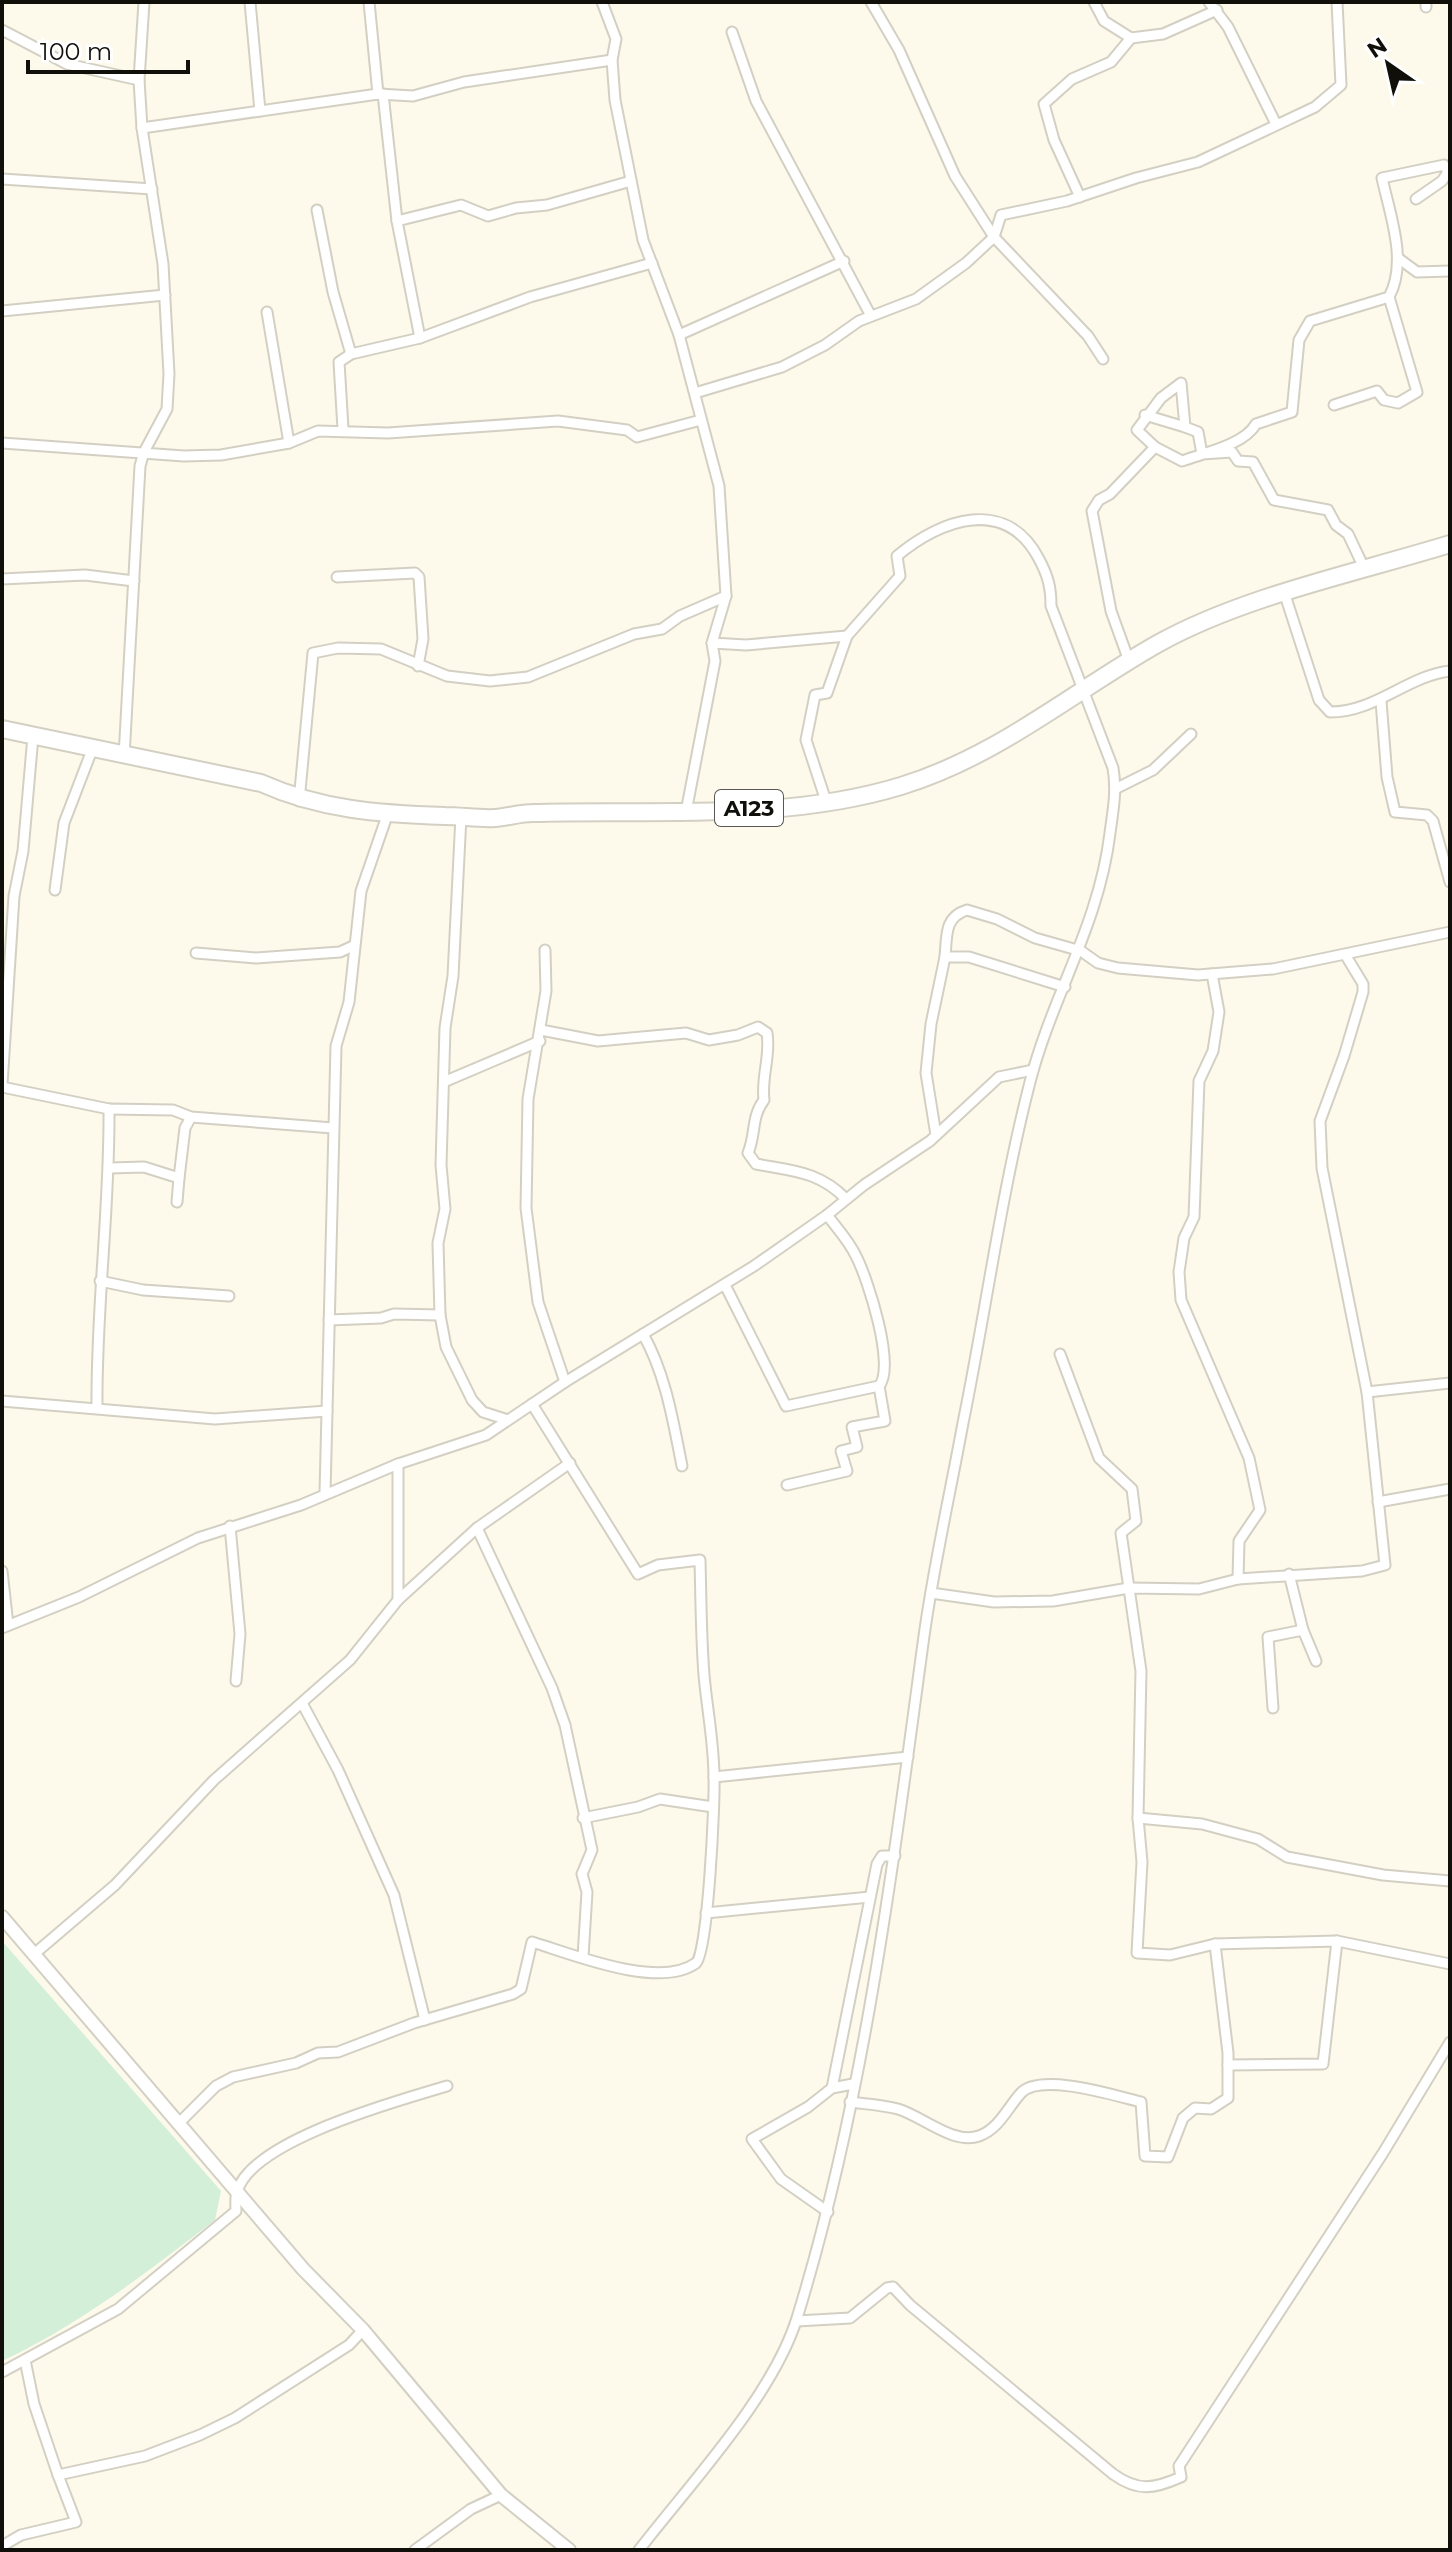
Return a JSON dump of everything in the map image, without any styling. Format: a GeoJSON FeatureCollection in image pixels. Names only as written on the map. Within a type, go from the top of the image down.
{"type":"FeatureCollection","features":[{"type":"Feature","properties":{"kind":"highway","name":"A123"},"geometry":{"type":"LineString","coordinates":[[2,729],[124,757],[261,783],[299,801],[358,812],[461,816],[686,812],[826,801],[902,786],[958,765],[1015,736],[1129,661],[1194,626],[1450,544]]}},
{"type":"Feature","properties":{"kind":"main road"},"geometry":{"type":"LineString","coordinates":[[2,1917],[303,2269],[363,2330],[501,2495],[569,2550]]}},
{"type":"Feature","properties":{"kind":"street"},"geometry":{"type":"LineString","coordinates":[[124,757],[144,452],[167,409],[165,295],[142,128],[139,80],[144,2]]}},
{"type":"Feature","properties":{"kind":"street"},"geometry":{"type":"LineString","coordinates":[[250,2],[260,111]]}},
{"type":"Feature","properties":{"kind":"street"},"geometry":{"type":"LineString","coordinates":[[369,2],[397,221],[420,338]]}},
{"type":"Feature","properties":{"kind":"street"},"geometry":{"type":"LineString","coordinates":[[602,2],[616,39],[612,60],[615,100],[643,240],[679,335],[719,486],[726,596],[712,643],[715,661],[686,812]]}},
{"type":"Feature","properties":{"kind":"street"},"geometry":{"type":"LineString","coordinates":[[1094,2],[1104,21],[1131,38],[1163,34],[1217,10]]}},
{"type":"Feature","properties":{"kind":"street"},"geometry":{"type":"LineString","coordinates":[[1209,2],[1217,10],[1276,124]]}},
{"type":"Feature","properties":{"kind":"street"},"geometry":{"type":"LineString","coordinates":[[695,393],[782,367],[871,316],[916,299],[966,263],[994,237],[1001,215],[1080,197],[1198,162],[1315,107],[1341,85],[1337,2]]}},
{"type":"Feature","properties":{"kind":"street"},"geometry":{"type":"LineString","coordinates":[[874,3],[899,50],[955,176],[994,237],[1088,336],[1103,359]]}},
{"type":"Feature","properties":{"kind":"street"},"geometry":{"type":"LineString","coordinates":[[2,30],[67,64],[139,80]]}},
{"type":"Feature","properties":{"kind":"street"},"geometry":{"type":"LineString","coordinates":[[732,32],[756,101],[871,316]]}},
{"type":"Feature","properties":{"kind":"street"},"geometry":{"type":"LineString","coordinates":[[1080,197],[1054,140],[1044,104],[1072,79],[1111,62],[1131,38]]}},
{"type":"Feature","properties":{"kind":"street"},"geometry":{"type":"LineString","coordinates":[[142,128],[380,94],[413,96],[464,82],[612,60]]}},
{"type":"Feature","properties":{"kind":"street"},"geometry":{"type":"LineString","coordinates":[[1334,405],[1377,391],[1384,400],[1398,403],[1417,392],[1389,297],[1398,279],[1398,258],[1382,178],[1444,165],[1448,172],[1446,181],[1416,199]]}},
{"type":"Feature","properties":{"kind":"street"},"geometry":{"type":"LineString","coordinates":[[2,179],[152,189]]}},
{"type":"Feature","properties":{"kind":"street"},"geometry":{"type":"LineString","coordinates":[[397,221],[461,205],[488,216],[571,199],[631,181]]}},
{"type":"Feature","properties":{"kind":"street"},"geometry":{"type":"LineString","coordinates":[[317,210],[333,292],[351,354]]}},
{"type":"Feature","properties":{"kind":"street"},"geometry":{"type":"LineString","coordinates":[[1398,258],[1417,272],[1450,271]]}},
{"type":"Feature","properties":{"kind":"street"},"geometry":{"type":"LineString","coordinates":[[679,335],[844,261]]}},
{"type":"Feature","properties":{"kind":"street"},"geometry":{"type":"LineString","coordinates":[[343,429],[337,373],[339,362],[351,354],[420,338],[530,297],[652,263]]}},
{"type":"Feature","properties":{"kind":"street"},"geometry":{"type":"LineString","coordinates":[[2,311],[165,295]]}},
{"type":"Feature","properties":{"kind":"street"},"geometry":{"type":"LineString","coordinates":[[1185,427],[1181,383],[1145,415],[1137,430],[1155,447],[1182,461],[1251,432],[1256,424],[1292,412],[1299,340],[1310,321],[1389,297]]}},
{"type":"Feature","properties":{"kind":"street"},"geometry":{"type":"LineString","coordinates":[[267,312],[289,443]]}},
{"type":"Feature","properties":{"kind":"street"},"geometry":{"type":"LineString","coordinates":[[1145,415],[1198,432],[1202,454]]}},
{"type":"Feature","properties":{"kind":"street"},"geometry":{"type":"LineString","coordinates":[[2,443],[221,455],[289,443],[318,431],[343,429],[388,433],[558,421],[627,430],[637,437],[701,420]]}},
{"type":"Feature","properties":{"kind":"street"},"geometry":{"type":"LineString","coordinates":[[1129,661],[1111,611],[1092,511],[1099,500],[1110,494],[1155,447]]}},
{"type":"Feature","properties":{"kind":"street"},"geometry":{"type":"LineString","coordinates":[[1202,454],[1232,452],[1238,461],[1253,462],[1274,500],[1328,510],[1336,525],[1348,534],[1365,570]]}},
{"type":"Feature","properties":{"kind":"street"},"geometry":{"type":"LineString","coordinates":[[639,2550],[748,2409],[797,2321],[828,2212],[895,1856],[931,1593],[1001,1213],[1033,1070],[1081,951],[1105,875],[1117,788],[1113,768],[1086,690],[1051,606],[1051,584],[1030,542],[1017,529],[998,522],[958,521],[918,538],[897,556],[900,576],[847,636],[827,693],[815,695],[806,740],[826,801]]}},
{"type":"Feature","properties":{"kind":"street"},"geometry":{"type":"LineString","coordinates":[[337,577],[415,573],[419,577],[423,639],[418,666]]}},
{"type":"Feature","properties":{"kind":"street"},"geometry":{"type":"LineString","coordinates":[[2,579],[85,575],[134,581]]}},
{"type":"Feature","properties":{"kind":"street"},"geometry":{"type":"LineString","coordinates":[[1285,595],[1319,700],[1330,712],[1351,712],[1381,701],[1433,673],[1450,671]]}},
{"type":"Feature","properties":{"kind":"street"},"geometry":{"type":"LineString","coordinates":[[299,801],[313,653],[338,648],[381,649],[418,666],[473,680],[528,677],[634,634],[662,629],[680,616],[726,596]]}},
{"type":"Feature","properties":{"kind":"street"},"geometry":{"type":"LineString","coordinates":[[712,643],[746,645],[847,636]]}},
{"type":"Feature","properties":{"kind":"street"},"geometry":{"type":"LineString","coordinates":[[1381,701],[1387,777],[1395,812],[1427,815],[1433,821],[1450,882]]}},
{"type":"Feature","properties":{"kind":"street"},"geometry":{"type":"LineString","coordinates":[[1117,788],[1153,770],[1191,734]]}},
{"type":"Feature","properties":{"kind":"street"},"geometry":{"type":"LineString","coordinates":[[33,736],[23,851],[14,896],[2,1086],[109,1109],[173,1110],[191,1117],[333,1128]]}},
{"type":"Feature","properties":{"kind":"street"},"geometry":{"type":"LineString","coordinates":[[55,890],[64,823],[92,750]]}},
{"type":"Feature","properties":{"kind":"street"},"geometry":{"type":"LineString","coordinates":[[325,1493],[336,1046],[349,1002],[353,946],[368,865],[380,842],[388,813]]}},
{"type":"Feature","properties":{"kind":"street"},"geometry":{"type":"LineString","coordinates":[[461,816],[453,976],[445,1028],[446,1081],[441,1165],[445,1209],[438,1243],[440,1315],[446,1347],[472,1400],[483,1412],[508,1420]]}},
{"type":"Feature","properties":{"kind":"street"},"geometry":{"type":"LineString","coordinates":[[2,898],[14,896]]}},
{"type":"Feature","properties":{"kind":"street"},"geometry":{"type":"LineString","coordinates":[[936,1135],[926,1073],[931,1024],[951,918],[967,910],[997,919],[1035,938],[1081,951],[1098,963],[1118,968],[1212,974],[1273,969],[1450,932]]}},
{"type":"Feature","properties":{"kind":"street"},"geometry":{"type":"LineString","coordinates":[[196,953],[256,958],[340,952],[353,946]]}},
{"type":"Feature","properties":{"kind":"street"},"geometry":{"type":"LineString","coordinates":[[545,950],[546,991],[528,1099],[527,1228],[534,1247],[538,1302],[565,1382]]}},
{"type":"Feature","properties":{"kind":"street"},"geometry":{"type":"LineString","coordinates":[[931,1593],[994,1602],[1053,1601],[1129,1588],[1199,1589],[1238,1579],[1362,1571],[1385,1565],[1367,1392],[1321,1152],[1320,1121],[1363,992],[1363,984],[1346,956]]}},
{"type":"Feature","properties":{"kind":"street"},"geometry":{"type":"LineString","coordinates":[[945,957],[969,957],[1065,987]]}},
{"type":"Feature","properties":{"kind":"street"},"geometry":{"type":"LineString","coordinates":[[1212,974],[1219,1012],[1213,1051],[1199,1081],[1194,1217],[1184,1238],[1179,1272],[1181,1300],[1249,1458],[1260,1510],[1239,1541],[1238,1579]]}},
{"type":"Feature","properties":{"kind":"street"},"geometry":{"type":"LineString","coordinates":[[446,1081],[540,1036],[598,1041],[686,1033],[709,1040],[738,1035],[758,1027],[767,1033],[770,1049],[761,1082],[764,1100],[753,1113],[752,1143],[748,1153],[756,1164],[787,1167],[818,1176],[846,1199]]}},
{"type":"Feature","properties":{"kind":"street"},"geometry":{"type":"LineString","coordinates":[[2,1571],[5,1626],[79,1597],[198,1538],[301,1505],[325,1493],[357,1484],[398,1464],[486,1435],[565,1382],[725,1285],[827,1215],[936,1135],[999,1077],[1033,1070]]}},
{"type":"Feature","properties":{"kind":"street"},"geometry":{"type":"LineString","coordinates":[[97,1407],[100,1281],[110,1168],[109,1109]]}},
{"type":"Feature","properties":{"kind":"street"},"geometry":{"type":"LineString","coordinates":[[177,1202],[185,1128],[191,1117]]}},
{"type":"Feature","properties":{"kind":"street"},"geometry":{"type":"LineString","coordinates":[[110,1168],[144,1167],[179,1178]]}},
{"type":"Feature","properties":{"kind":"street"},"geometry":{"type":"LineString","coordinates":[[787,1485],[847,1471],[841,1451],[857,1447],[852,1427],[885,1421],[879,1386],[885,1377],[885,1366],[874,1301],[856,1255],[827,1215]]}},
{"type":"Feature","properties":{"kind":"street"},"geometry":{"type":"LineString","coordinates":[[100,1281],[143,1290],[229,1296]]}},
{"type":"Feature","properties":{"kind":"street"},"geometry":{"type":"LineString","coordinates":[[725,1285],[786,1406],[879,1386]]}},
{"type":"Feature","properties":{"kind":"street"},"geometry":{"type":"LineString","coordinates":[[329,1320],[381,1318],[394,1314],[440,1315]]}},
{"type":"Feature","properties":{"kind":"street"},"geometry":{"type":"LineString","coordinates":[[643,1334],[654,1354],[668,1396],[682,1466]]}},
{"type":"Feature","properties":{"kind":"street"},"geometry":{"type":"LineString","coordinates":[[1060,1354],[1099,1458],[1132,1489],[1136,1521],[1121,1533],[1141,1671],[1138,1818],[1142,1862],[1137,1953],[1170,1955],[1215,1944],[1337,1941],[1450,1964]]}},
{"type":"Feature","properties":{"kind":"street"},"geometry":{"type":"LineString","coordinates":[[1367,1392],[1450,1383]]}},
{"type":"Feature","properties":{"kind":"street"},"geometry":{"type":"LineString","coordinates":[[2,1401],[215,1419],[327,1411]]}},
{"type":"Feature","properties":{"kind":"street"},"geometry":{"type":"LineString","coordinates":[[180,2122],[216,2086],[233,2077],[296,2063],[318,2053],[338,2052],[425,2020],[501,1999],[521,1989],[532,1942],[626,1970],[654,1972],[696,1963],[701,1957],[708,1925],[706,1913],[714,1777],[704,1676],[700,1560],[658,1565],[638,1574],[532,1404]]}},
{"type":"Feature","properties":{"kind":"street"},"geometry":{"type":"LineString","coordinates":[[33,1955],[115,1885],[214,1780],[350,1660],[398,1600],[477,1528],[570,1463]]}},
{"type":"Feature","properties":{"kind":"street"},"geometry":{"type":"LineString","coordinates":[[398,1464],[398,1600]]}},
{"type":"Feature","properties":{"kind":"street"},"geometry":{"type":"LineString","coordinates":[[1378,1502],[1450,1489]]}},
{"type":"Feature","properties":{"kind":"street"},"geometry":{"type":"LineString","coordinates":[[230,1526],[240,1634],[236,1681]]}},
{"type":"Feature","properties":{"kind":"street"},"geometry":{"type":"LineString","coordinates":[[477,1528],[561,1712],[592,1850],[582,1874],[587,1892],[583,1957]]}},
{"type":"Feature","properties":{"kind":"street"},"geometry":{"type":"LineString","coordinates":[[1289,1574],[1303,1630],[1316,1661]]}},
{"type":"Feature","properties":{"kind":"street"},"geometry":{"type":"LineString","coordinates":[[1273,1708],[1268,1637],[1303,1630]]}},
{"type":"Feature","properties":{"kind":"street"},"geometry":{"type":"LineString","coordinates":[[302,1703],[338,1770],[394,1895],[425,2020]]}},
{"type":"Feature","properties":{"kind":"street"},"geometry":{"type":"LineString","coordinates":[[714,1777],[908,1757]]}},
{"type":"Feature","properties":{"kind":"street"},"geometry":{"type":"LineString","coordinates":[[583,1818],[638,1807],[660,1799],[713,1807]]}},
{"type":"Feature","properties":{"kind":"street"},"geometry":{"type":"LineString","coordinates":[[1138,1818],[1216,1828],[1258,1839],[1287,1857],[1341,1864],[1383,1875],[1450,1881]]}},
{"type":"Feature","properties":{"kind":"street"},"geometry":{"type":"LineString","coordinates":[[832,2088],[877,1864],[882,1856],[895,1856]]}},
{"type":"Feature","properties":{"kind":"street"},"geometry":{"type":"LineString","coordinates":[[706,1913],[870,1897]]}},
{"type":"Feature","properties":{"kind":"street"},"geometry":{"type":"LineString","coordinates":[[1228,2065],[1323,2064],[1337,1941]]}},
{"type":"Feature","properties":{"kind":"street"},"geometry":{"type":"LineString","coordinates":[[850,2102],[896,2109],[921,2116],[958,2136],[978,2137],[1008,2113],[1023,2091],[1035,2085],[1074,2086],[1141,2102],[1145,2156],[1168,2157],[1183,2118],[1195,2108],[1211,2109],[1228,2098],[1228,2065],[1215,1944]]}},
{"type":"Feature","properties":{"kind":"street"},"geometry":{"type":"LineString","coordinates":[[797,2321],[850,2318],[887,2288],[893,2287],[910,2305],[1113,2474],[1129,2485],[1153,2489],[1181,2477],[1179,2466],[1383,2153],[1450,2042]]}},
{"type":"Feature","properties":{"kind":"street"},"geometry":{"type":"LineString","coordinates":[[828,2212],[781,2179],[752,2139],[808,2107],[832,2088],[853,2084]]}},
{"type":"Feature","properties":{"kind":"street"},"geometry":{"type":"LineString","coordinates":[[2,2372],[118,2309],[236,2211],[237,2190],[262,2161],[285,2143],[447,2086]]}},
{"type":"Feature","properties":{"kind":"street"},"geometry":{"type":"LineString","coordinates":[[58,2475],[145,2456],[235,2418],[349,2345],[363,2330]]}},
{"type":"Feature","properties":{"kind":"street"},"geometry":{"type":"LineString","coordinates":[[2,2546],[21,2535],[76,2522],[34,2404],[25,2360]]}},
{"type":"Feature","properties":{"kind":"street"},"geometry":{"type":"LineString","coordinates":[[415,2550],[471,2509],[501,2495]]}},
{"type":"Feature","properties":{"kind":"green space"},"geometry":{"type":"Polygon","coordinates":[[[2,1941],[221,2191],[215,2220],[86,2314],[2,2361],[2,1941]]]}}]}
